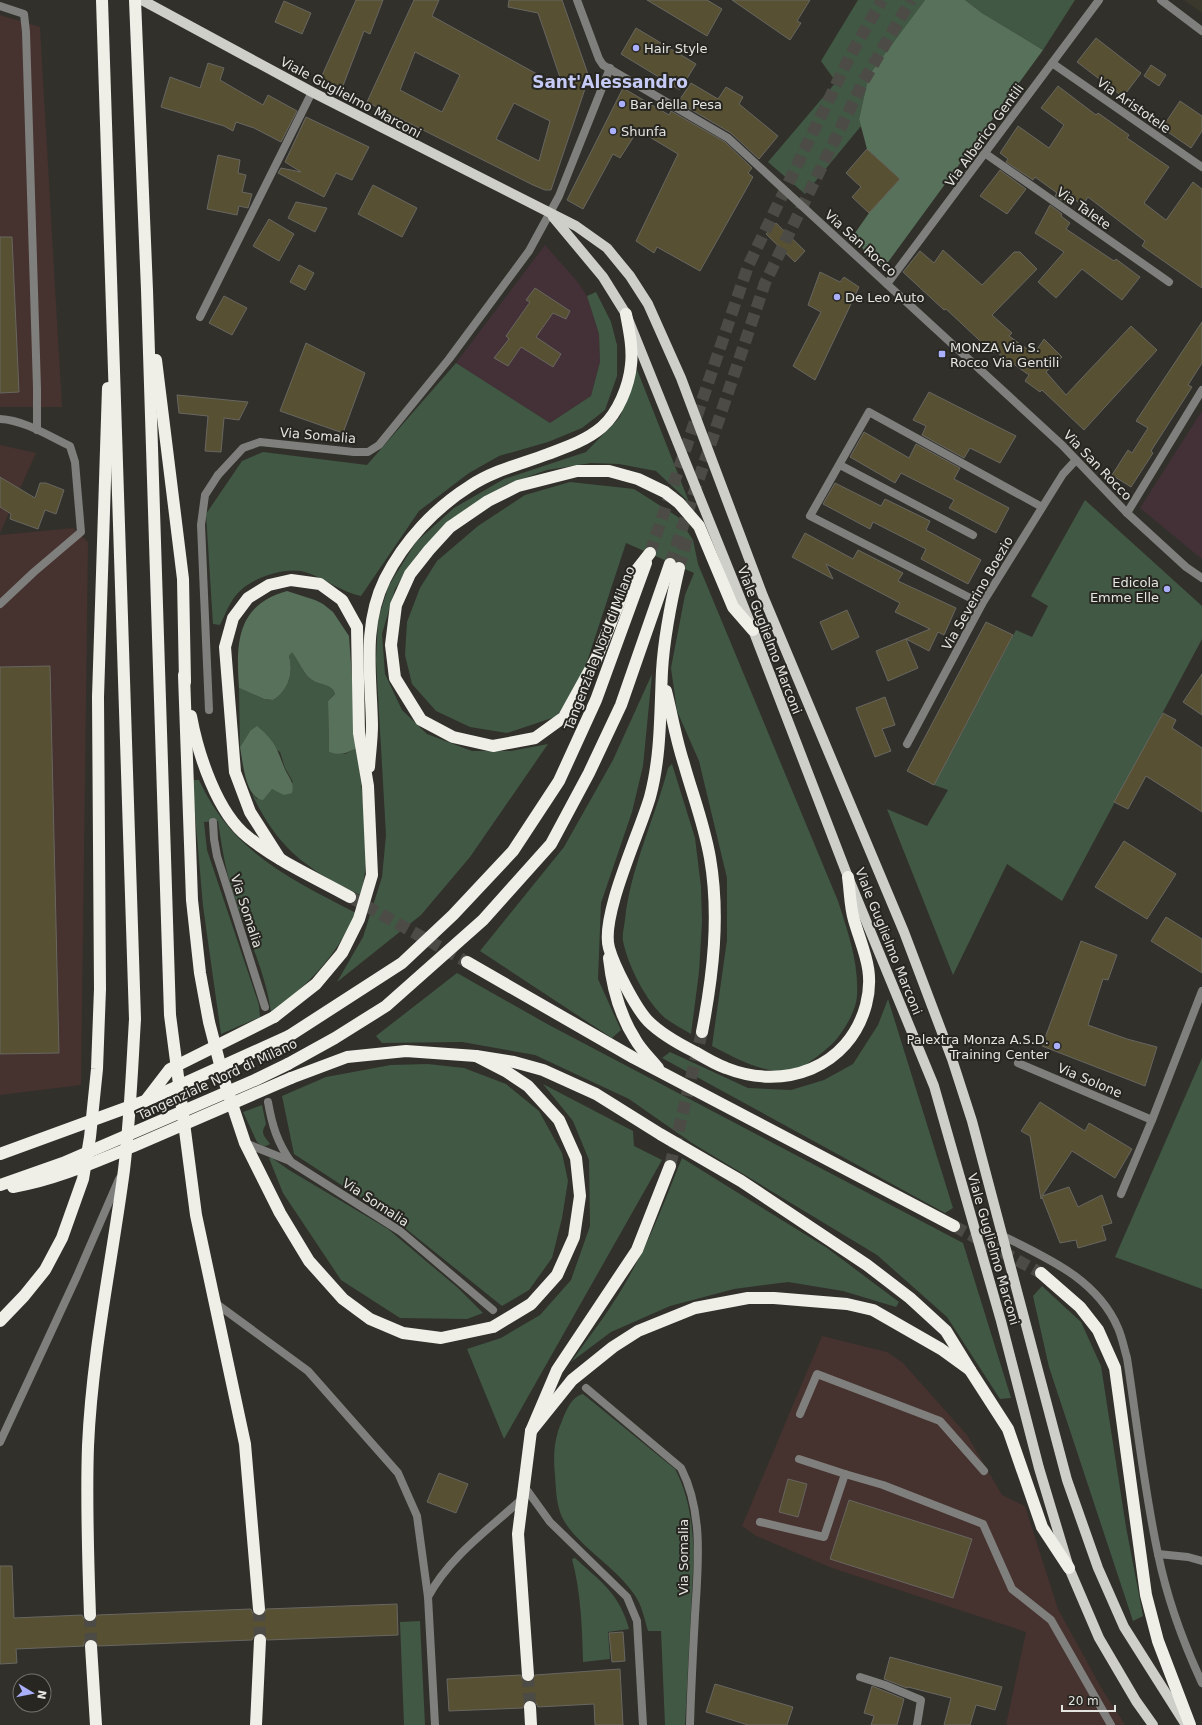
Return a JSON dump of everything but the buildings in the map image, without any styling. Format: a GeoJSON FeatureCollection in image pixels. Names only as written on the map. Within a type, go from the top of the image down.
{"type":"FeatureCollection","features":[{"type":"Feature","properties":{"kind":"highway"},"geometry":{"type":"LineString","coordinates":[[90,1615],[87,1520],[88,1445],[93,1382],[124,1169],[130,1113],[135,1019],[102,0]]}},
{"type":"Feature","properties":{"kind":"highway"},"geometry":{"type":"LineString","coordinates":[[135,0],[147,290],[170,1015],[196,1215],[245,1444],[259,1609]]}},
{"type":"Feature","properties":{"kind":"highway"},"geometry":{"type":"LineString","coordinates":[[0,1321],[24,1296],[45,1270],[62,1238],[83,1180],[91,1129],[97,1069],[100,989],[98,697],[111,277]]}},
{"type":"Feature","properties":{"kind":"highway"},"geometry":{"type":"LineString","coordinates":[[147,290],[183,579],[184,675],[192,900],[200,973],[209,1022],[224,1080],[245,1143],[280,1213],[309,1261],[343,1299],[370,1319],[403,1333],[441,1338],[492,1327],[531,1304],[557,1275],[574,1238],[580,1196],[576,1158],[558,1120],[528,1086],[507,1072],[476,1056]]}},
{"type":"Feature","properties":{"kind":"highway"},"geometry":{"type":"LineString","coordinates":[[145,1101],[170,1069],[274,1017],[316,984],[342,953],[359,919],[372,874],[368,786],[372,727],[369,642],[374,607],[386,578],[410,539],[432,516],[470,485],[502,470],[580,441],[603,426],[617,408],[626,388],[632,365],[631,341],[626,314]]}},
{"type":"Feature","properties":{"kind":"highway","name":"Tangenziale Nord di Milano"},"geometry":{"type":"LineString","coordinates":[[0,1154],[145,1101],[289,1036],[339,1006],[402,963],[453,915],[513,851],[559,781],[565,768],[596,700],[650,553],[628,581],[596,659],[564,717],[535,738],[493,746],[453,737],[421,720],[395,678],[391,645],[396,605],[410,574],[450,527],[488,501],[518,486],[577,471],[609,471],[638,478],[665,492],[679,503],[699,526],[733,607],[753,630]]}},
{"type":"Feature","properties":{"kind":"highway","name":"Tangenziale Nord di Milano"},"geometry":{"type":"LineString","coordinates":[[0,1185],[70,1160],[242,1086],[288,1064],[335,1038],[386,1006],[483,920],[551,844],[589,774],[621,705],[675,566],[662,670]]}},
{"type":"Feature","properties":{"kind":"highway"},"geometry":{"type":"LineString","coordinates":[[280,859],[250,812],[235,772],[225,647],[233,618],[248,598],[268,585],[291,580],[320,584],[342,600],[357,627],[358,733],[368,786]]}},
{"type":"Feature","properties":{"kind":"highway"},"geometry":{"type":"LineString","coordinates":[[662,670],[661,736],[654,778],[642,821],[610,914],[608,930],[608,947],[614,992],[635,1040],[662,1072]]}},
{"type":"Feature","properties":{"kind":"highway"},"geometry":{"type":"LineString","coordinates":[[662,670],[684,765],[704,829],[714,889],[715,926],[712,979],[702,1032]]}},
{"type":"Feature","properties":{"kind":"highway"},"geometry":{"type":"LineString","coordinates":[[184,675],[201,759],[216,795],[230,816],[247,837],[280,859],[350,897]]}},
{"type":"Feature","properties":{"kind":"highway"},"geometry":{"type":"LineString","coordinates":[[608,947],[634,1003],[648,1021],[680,1045],[725,1068],[742,1073],[781,1077],[802,1073],[829,1061],[844,1046],[860,1021],[866,1004],[869,986],[868,963],[853,918],[848,877]]}},
{"type":"Feature","properties":{"kind":"highway"},"geometry":{"type":"LineString","coordinates":[[467,962],[634,1058],[954,1226]]}},
{"type":"Feature","properties":{"kind":"highway"},"geometry":{"type":"LineString","coordinates":[[0,1190],[38,1183],[94,1162],[200,1119],[291,1078],[348,1057],[406,1051],[476,1056],[514,1062],[543,1070],[596,1094],[660,1134],[741,1181],[867,1265],[910,1298],[946,1331],[1008,1429],[1042,1527],[1069,1568]]}},
{"type":"Feature","properties":{"kind":"highway"},"geometry":{"type":"LineString","coordinates":[[528,1675],[518,1534],[531,1431],[558,1370],[637,1250],[670,1166]]}},
{"type":"Feature","properties":{"kind":"highway"},"geometry":{"type":"LineString","coordinates":[[1040,1273],[1080,1307],[1098,1330],[1115,1368],[1146,1595],[1158,1641],[1190,1725]]}},
{"type":"Feature","properties":{"kind":"highway"},"geometry":{"type":"LineString","coordinates":[[531,1431],[572,1380],[613,1347],[638,1331],[695,1308],[748,1298],[811,1300],[847,1304],[873,1310],[941,1349],[970,1370]]}},
{"type":"Feature","properties":{"kind":"highway"},"geometry":{"type":"LineString","coordinates":[[256,1725],[260,1640]]}},
{"type":"Feature","properties":{"kind":"highway"},"geometry":{"type":"LineString","coordinates":[[91,1646],[96,1725]]}},
{"type":"Feature","properties":{"kind":"highway"},"geometry":{"type":"LineString","coordinates":[[530,1707],[531,1725]]}},
{"type":"Feature","properties":{"kind":"main road","name":"Viale Guglielmo Marconi"},"geometry":{"type":"LineString","coordinates":[[142,0],[312,92],[576,226],[607,248],[630,276],[651,311],[681,378],[763,596],[904,932],[952,1059],[972,1121],[1067,1480],[1098,1568],[1124,1627],[1186,1725]]}},
{"type":"Feature","properties":{"kind":"main road","name":"Viale Guglielmo Marconi"},"geometry":{"type":"LineString","coordinates":[[550,214],[603,277],[626,314],[753,630],[848,877],[934,1086],[1001,1321],[1039,1468],[1069,1568],[1099,1638],[1136,1701],[1153,1725]]}},
{"type":"Feature","properties":{"kind":"street","name":"Via San Rocco"},"geometry":{"type":"LineString","coordinates":[[577,0],[599,59],[610,68],[728,138],[1062,445],[1127,513],[1186,567],[1202,578]]}},
{"type":"Feature","properties":{"kind":"street","name":"Via Alberico Gentili"},"geometry":{"type":"LineString","coordinates":[[887,284],[986,154],[1099,0]]}},
{"type":"Feature","properties":{"kind":"street"},"geometry":{"type":"LineString","coordinates":[[1160,0],[1202,31]]}},
{"type":"Feature","properties":{"kind":"street"},"geometry":{"type":"LineString","coordinates":[[0,6],[24,14],[26,32],[38,388],[37,430]]}},
{"type":"Feature","properties":{"kind":"street","name":"Via Aristotele"},"geometry":{"type":"LineString","coordinates":[[1052,63],[1202,167]]}},
{"type":"Feature","properties":{"kind":"street","name":"Via Somalia"},"geometry":{"type":"LineString","coordinates":[[210,710],[201,525],[205,495],[218,475],[243,448],[260,442],[354,452],[368,452],[379,445],[449,359],[529,251],[550,214],[610,68]]}},
{"type":"Feature","properties":{"kind":"street"},"geometry":{"type":"LineString","coordinates":[[200,317],[312,92]]}},
{"type":"Feature","properties":{"kind":"street","name":"Via Talete"},"geometry":{"type":"LineString","coordinates":[[986,154],[1169,282]]}},
{"type":"Feature","properties":{"kind":"street","name":"Via San Rocco"},"geometry":{"type":"LineString","coordinates":[[1127,513],[1202,390]]}},
{"type":"Feature","properties":{"kind":"street"},"geometry":{"type":"LineString","coordinates":[[982,604],[810,516],[869,412],[1042,507]]}},
{"type":"Feature","properties":{"kind":"street"},"geometry":{"type":"LineString","coordinates":[[0,420],[8,420],[37,430],[70,446],[75,462],[81,532],[34,572],[0,604]]}},
{"type":"Feature","properties":{"kind":"street","name":"Via Severino Boezio"},"geometry":{"type":"LineString","coordinates":[[907,744],[982,604],[1063,474],[1076,460]]}},
{"type":"Feature","properties":{"kind":"street"},"geometry":{"type":"LineString","coordinates":[[840,465],[974,535]]}},
{"type":"Feature","properties":{"kind":"street","name":"Via Somalia"},"geometry":{"type":"LineString","coordinates":[[213,822],[217,856],[265,1006]]}},
{"type":"Feature","properties":{"kind":"street"},"geometry":{"type":"LineString","coordinates":[[1121,1194],[1152,1120],[1202,991]]}},
{"type":"Feature","properties":{"kind":"street","name":"Via Solone"},"geometry":{"type":"LineString","coordinates":[[1018,1063],[1152,1120]]}},
{"type":"Feature","properties":{"kind":"street","name":"Via Somalia"},"geometry":{"type":"LineString","coordinates":[[268,1102],[272,1127],[280,1146],[291,1162],[400,1231],[493,1310]]}},
{"type":"Feature","properties":{"kind":"street"},"geometry":{"type":"LineString","coordinates":[[245,1143],[291,1162]]}},
{"type":"Feature","properties":{"kind":"street"},"geometry":{"type":"LineString","coordinates":[[0,1442],[78,1276],[124,1169]]}},
{"type":"Feature","properties":{"kind":"street","name":"Viale Guglielmo Marconi"},"geometry":{"type":"LineString","coordinates":[[1003,1236],[1053,1261],[1079,1278],[1102,1300],[1118,1328],[1127,1358],[1158,1554],[1172,1607],[1191,1660],[1202,1683]]}},
{"type":"Feature","properties":{"kind":"street"},"geometry":{"type":"LineString","coordinates":[[214,1302],[308,1372],[398,1473],[417,1516],[428,1597],[435,1725]]}},
{"type":"Feature","properties":{"kind":"street"},"geometry":{"type":"LineString","coordinates":[[800,1414],[817,1374],[940,1421],[984,1471]]}},
{"type":"Feature","properties":{"kind":"street","name":"Via Somalia"},"geometry":{"type":"LineString","coordinates":[[586,1388],[681,1468],[690,1485],[697,1531],[698,1561],[690,1725]]}},
{"type":"Feature","properties":{"kind":"street"},"geometry":{"type":"LineString","coordinates":[[799,1459],[883,1485],[983,1524],[1012,1589],[1051,1620],[1111,1725]]}},
{"type":"Feature","properties":{"kind":"street"},"geometry":{"type":"LineString","coordinates":[[760,1522],[824,1537],[845,1474]]}},
{"type":"Feature","properties":{"kind":"street"},"geometry":{"type":"LineString","coordinates":[[524,1486],[550,1522],[627,1597],[637,1621],[643,1725]]}},
{"type":"Feature","properties":{"kind":"street"},"geometry":{"type":"LineString","coordinates":[[428,1597],[436,1582],[459,1556],[522,1499]]}},
{"type":"Feature","properties":{"kind":"street"},"geometry":{"type":"LineString","coordinates":[[1158,1554],[1188,1557],[1202,1561]]}},
{"type":"Feature","properties":{"kind":"street"},"geometry":{"type":"LineString","coordinates":[[860,1677],[886,1685],[921,1700],[917,1725]]}},
{"type":"Feature","properties":{"kind":"shaded area"},"geometry":{"type":"Polygon","coordinates":[[[1184,0],[1202,0],[1202,13],[1184,0]]]}},
{"type":"Feature","properties":{"kind":"shaded area"},"geometry":{"type":"Polygon","coordinates":[[[0,15],[40,27],[62,407],[0,407],[0,15]]]}},
{"type":"Feature","properties":{"kind":"shaded area"},"geometry":{"type":"Polygon","coordinates":[[[545,245],[576,280],[587,296],[599,334],[600,362],[591,396],[550,423],[456,363],[545,245]]]}},
{"type":"Feature","properties":{"kind":"shaded area"},"geometry":{"type":"Polygon","coordinates":[[[1202,411],[1202,559],[1140,508],[1202,411]]]}},
{"type":"Feature","properties":{"kind":"shaded area"},"geometry":{"type":"Polygon","coordinates":[[[0,445],[36,453],[0,533],[0,445]]]}},
{"type":"Feature","properties":{"kind":"shaded area"},"geometry":{"type":"Polygon","coordinates":[[[73,528],[88,542],[81,1085],[0,1095],[0,535],[73,528]]]}},
{"type":"Feature","properties":{"kind":"shaded area"},"geometry":{"type":"Polygon","coordinates":[[[822,1336],[887,1352],[903,1363],[967,1435],[1002,1495],[1025,1506],[1058,1609],[1102,1689],[1125,1725],[1006,1725],[1026,1632],[832,1568],[756,1536],[742,1526],[822,1336]]]}},
{"type":"Feature","properties":{"kind":"green space"},"geometry":{"type":"Polygon","coordinates":[[[858,0],[925,0],[869,75],[859,119],[861,126],[805,194],[768,162],[836,82],[821,61],[858,0]]]}},
{"type":"Feature","properties":{"kind":"green space"},"geometry":{"type":"Polygon","coordinates":[[[925,0],[965,0],[982,13],[1043,50],[883,269],[867,257],[855,233],[869,213],[900,179],[867,149],[859,119],[869,75],[925,0]]]}},
{"type":"Feature","properties":{"kind":"green space"},"geometry":{"type":"Polygon","coordinates":[[[965,0],[1075,0],[1043,50],[982,13],[965,0]]]}},
{"type":"Feature","properties":{"kind":"green space"},"geometry":{"type":"Polygon","coordinates":[[[596,292],[611,322],[617,345],[617,376],[605,410],[582,428],[548,442],[499,456],[469,473],[419,511],[361,596],[347,592],[308,573],[291,570],[271,574],[244,587],[233,600],[220,625],[213,624],[206,514],[242,461],[263,452],[367,465],[456,363],[550,423],[591,396],[600,362],[599,334],[587,296],[596,292]]]}},
{"type":"Feature","properties":{"kind":"green space"},"geometry":{"type":"Polygon","coordinates":[[[636,367],[689,502],[656,471],[619,464],[591,463],[547,470],[507,484],[451,519],[417,555],[395,589],[382,634],[385,674],[402,710],[427,734],[472,751],[511,751],[548,744],[470,857],[421,915],[337,982],[363,937],[382,877],[386,835],[376,660],[378,619],[389,585],[416,542],[454,508],[504,479],[586,452],[620,417],[636,367]]]}},
{"type":"Feature","properties":{"kind":"green space"},"geometry":{"type":"Polygon","coordinates":[[[570,482],[634,489],[678,517],[693,540],[698,564],[838,901],[855,960],[857,984],[856,1002],[849,1020],[834,1042],[814,1059],[796,1070],[781,1071],[761,1068],[712,1046],[727,940],[727,878],[699,761],[677,711],[671,668],[685,595],[694,573],[626,543],[577,692],[555,717],[507,733],[470,727],[436,711],[412,684],[405,655],[407,622],[420,588],[437,561],[478,526],[525,495],[570,482]]]}},
{"type":"Feature","properties":{"kind":"green space"},"geometry":{"type":"Polygon","coordinates":[[[1085,500],[1202,606],[1202,639],[1062,901],[1007,864],[953,975],[887,809],[927,826],[948,790],[934,785],[1016,630],[1032,637],[1048,606],[1031,596],[1085,500]]]}},
{"type":"Feature","properties":{"kind":"green space"},"geometry":{"type":"Polygon","coordinates":[[[287,591],[323,604],[333,612],[349,636],[357,748],[350,751],[340,754],[329,752],[328,701],[335,694],[334,691],[329,686],[315,682],[309,678],[292,652],[289,656],[291,669],[286,687],[283,692],[273,700],[264,699],[239,688],[238,656],[239,642],[243,628],[249,616],[258,606],[270,597],[287,591]]]}},
{"type":"Feature","properties":{"kind":"green space"},"geometry":{"type":"Polygon","coordinates":[[[292,651],[303,671],[309,678],[315,682],[329,686],[334,691],[335,694],[328,701],[329,752],[345,754],[357,748],[366,842],[366,861],[360,895],[321,874],[291,851],[269,824],[252,794],[257,799],[272,789],[277,791],[293,782],[285,768],[280,752],[250,731],[240,747],[239,688],[264,699],[273,700],[283,692],[286,687],[291,669],[289,656],[292,651]]]}},
{"type":"Feature","properties":{"kind":"green space"},"geometry":{"type":"Polygon","coordinates":[[[652,674],[643,766],[632,812],[601,903],[598,979],[621,1030],[612,1038],[480,951],[564,847],[613,760],[652,674]]]}},
{"type":"Feature","properties":{"kind":"green space"},"geometry":{"type":"Polygon","coordinates":[[[257,726],[271,740],[277,749],[292,783],[292,793],[284,795],[272,789],[263,800],[257,798],[252,793],[246,778],[240,747],[250,731],[257,726]]]}},
{"type":"Feature","properties":{"kind":"green space"},"geometry":{"type":"Polygon","coordinates":[[[672,764],[695,838],[701,887],[702,922],[699,972],[691,1034],[665,1018],[651,1002],[633,972],[625,951],[623,939],[628,901],[637,863],[668,768],[672,764]]]}},
{"type":"Feature","properties":{"kind":"green space"},"geometry":{"type":"Polygon","coordinates":[[[192,780],[199,780],[212,805],[228,826],[265,860],[308,888],[356,913],[339,944],[320,969],[271,1013],[269,998],[261,970],[229,880],[218,821],[204,822],[207,850],[259,1005],[260,1017],[221,1034],[203,906],[192,780]]]}},
{"type":"Feature","properties":{"kind":"green space"},"geometry":{"type":"Polygon","coordinates":[[[457,973],[549,1025],[963,1243],[1011,1398],[1000,1399],[947,1317],[877,1255],[692,1143],[629,1099],[535,1055],[462,1042],[382,1043],[376,1036],[457,973]]]}},
{"type":"Feature","properties":{"kind":"green space"},"geometry":{"type":"Polygon","coordinates":[[[888,999],[953,1208],[945,1213],[662,1058],[670,1052],[748,1088],[791,1090],[824,1080],[853,1064],[878,1025],[888,999]]]}},
{"type":"Feature","properties":{"kind":"green space"},"geometry":{"type":"Polygon","coordinates":[[[1202,1058],[1202,1289],[1115,1257],[1202,1058]]]}},
{"type":"Feature","properties":{"kind":"green space"},"geometry":{"type":"Polygon","coordinates":[[[428,1064],[464,1068],[506,1084],[539,1111],[562,1153],[568,1181],[562,1218],[552,1258],[529,1290],[502,1306],[395,1220],[294,1154],[282,1096],[326,1077],[391,1065],[428,1064]]]}},
{"type":"Feature","properties":{"kind":"green space"},"geometry":{"type":"Polygon","coordinates":[[[543,1084],[633,1131],[634,1146],[662,1160],[504,1439],[467,1349],[501,1338],[540,1315],[571,1280],[590,1226],[589,1160],[573,1121],[543,1084]]]}},
{"type":"Feature","properties":{"kind":"green space"},"geometry":{"type":"Polygon","coordinates":[[[262,1105],[266,1124],[263,1132],[270,1144],[265,1146],[260,1145],[257,1142],[243,1112],[262,1105]]]}},
{"type":"Feature","properties":{"kind":"green space"},"geometry":{"type":"Polygon","coordinates":[[[269,1158],[272,1158],[289,1170],[388,1229],[458,1288],[483,1313],[467,1319],[400,1318],[341,1280],[283,1193],[269,1158]]]}},
{"type":"Feature","properties":{"kind":"green space"},"geometry":{"type":"Polygon","coordinates":[[[682,1158],[827,1248],[899,1302],[896,1307],[843,1291],[788,1282],[734,1289],[670,1306],[611,1332],[571,1362],[610,1308],[639,1259],[682,1158]]]}},
{"type":"Feature","properties":{"kind":"green space"},"geometry":{"type":"Polygon","coordinates":[[[1042,1286],[1081,1322],[1101,1366],[1126,1527],[1143,1616],[1133,1621],[1049,1367],[1033,1296],[1042,1286]]]}},
{"type":"Feature","properties":{"kind":"green space"},"geometry":{"type":"Polygon","coordinates":[[[583,1394],[675,1469],[684,1489],[691,1520],[694,1552],[685,1725],[665,1725],[661,1631],[648,1631],[637,1598],[617,1574],[576,1537],[568,1527],[560,1512],[554,1468],[556,1441],[559,1427],[570,1404],[579,1395],[583,1394]]]}},
{"type":"Feature","properties":{"kind":"green space"},"geometry":{"type":"Polygon","coordinates":[[[575,1558],[608,1589],[620,1606],[625,1617],[629,1629],[608,1632],[610,1659],[583,1662],[579,1597],[572,1559],[575,1558]]]}},
{"type":"Feature","properties":{"kind":"green space"},"geometry":{"type":"Polygon","coordinates":[[[420,1621],[425,1725],[404,1725],[400,1622],[420,1621]]]}},
{"type":"Feature","properties":{"kind":"tunnel"},"geometry":{"type":"LineString","coordinates":[[650,553],[748,266],[850,56],[882,0]]}},
{"type":"Feature","properties":{"kind":"tunnel"},"geometry":{"type":"LineString","coordinates":[[670,564],[765,283],[863,82],[911,0]]}},
{"type":"Feature","properties":{"kind":"tunnel"},"geometry":{"type":"LineString","coordinates":[[679,568],[688,534]]}},
{"type":"Feature","properties":{"kind":"tunnel"},"geometry":{"type":"LineString","coordinates":[[350,897],[467,962]]}},
{"type":"Feature","properties":{"kind":"tunnel"},"geometry":{"type":"LineString","coordinates":[[670,1166],[702,1032]]}},
{"type":"Feature","properties":{"kind":"tunnel"},"geometry":{"type":"LineString","coordinates":[[954,1226],[1041,1273]]}},
{"type":"Feature","properties":{"kind":"tunnel"},"geometry":{"type":"LineString","coordinates":[[259,1609],[260,1640]]}},
{"type":"Feature","properties":{"kind":"tunnel"},"geometry":{"type":"LineString","coordinates":[[90,1615],[91,1646]]}},
{"type":"Feature","properties":{"kind":"tunnel"},"geometry":{"type":"LineString","coordinates":[[528,1675],[530,1707]]}},
{"type":"Feature","properties":{"kind":"place","name":"Hair Style"},"geometry":{"type":"Point","coordinates":[636,48]}},
{"type":"Feature","properties":{"kind":"place","name":"Bar della Pesa"},"geometry":{"type":"Point","coordinates":[622,104]}},
{"type":"Feature","properties":{"kind":"place","name":"Shunfa"},"geometry":{"type":"Point","coordinates":[613,131]}},
{"type":"Feature","properties":{"kind":"place","name":"De Leo Auto"},"geometry":{"type":"Point","coordinates":[837,297]}},
{"type":"Feature","properties":{"kind":"place","name":"MONZA Via S. Rocco Via Gentili"},"geometry":{"type":"Point","coordinates":[942,354]}},
{"type":"Feature","properties":{"kind":"place","name":"Edicola Emme Elle"},"geometry":{"type":"Point","coordinates":[1167,589]}},
{"type":"Feature","properties":{"kind":"place","name":"Palextra Monza A.S.D. Training Center"},"geometry":{"type":"Point","coordinates":[1057,1046]}},
{"type":"Feature","properties":{"kind":"district","name":"Sant'Alessandro"},"geometry":{"type":"Point","coordinates":[610,82]}}]}
